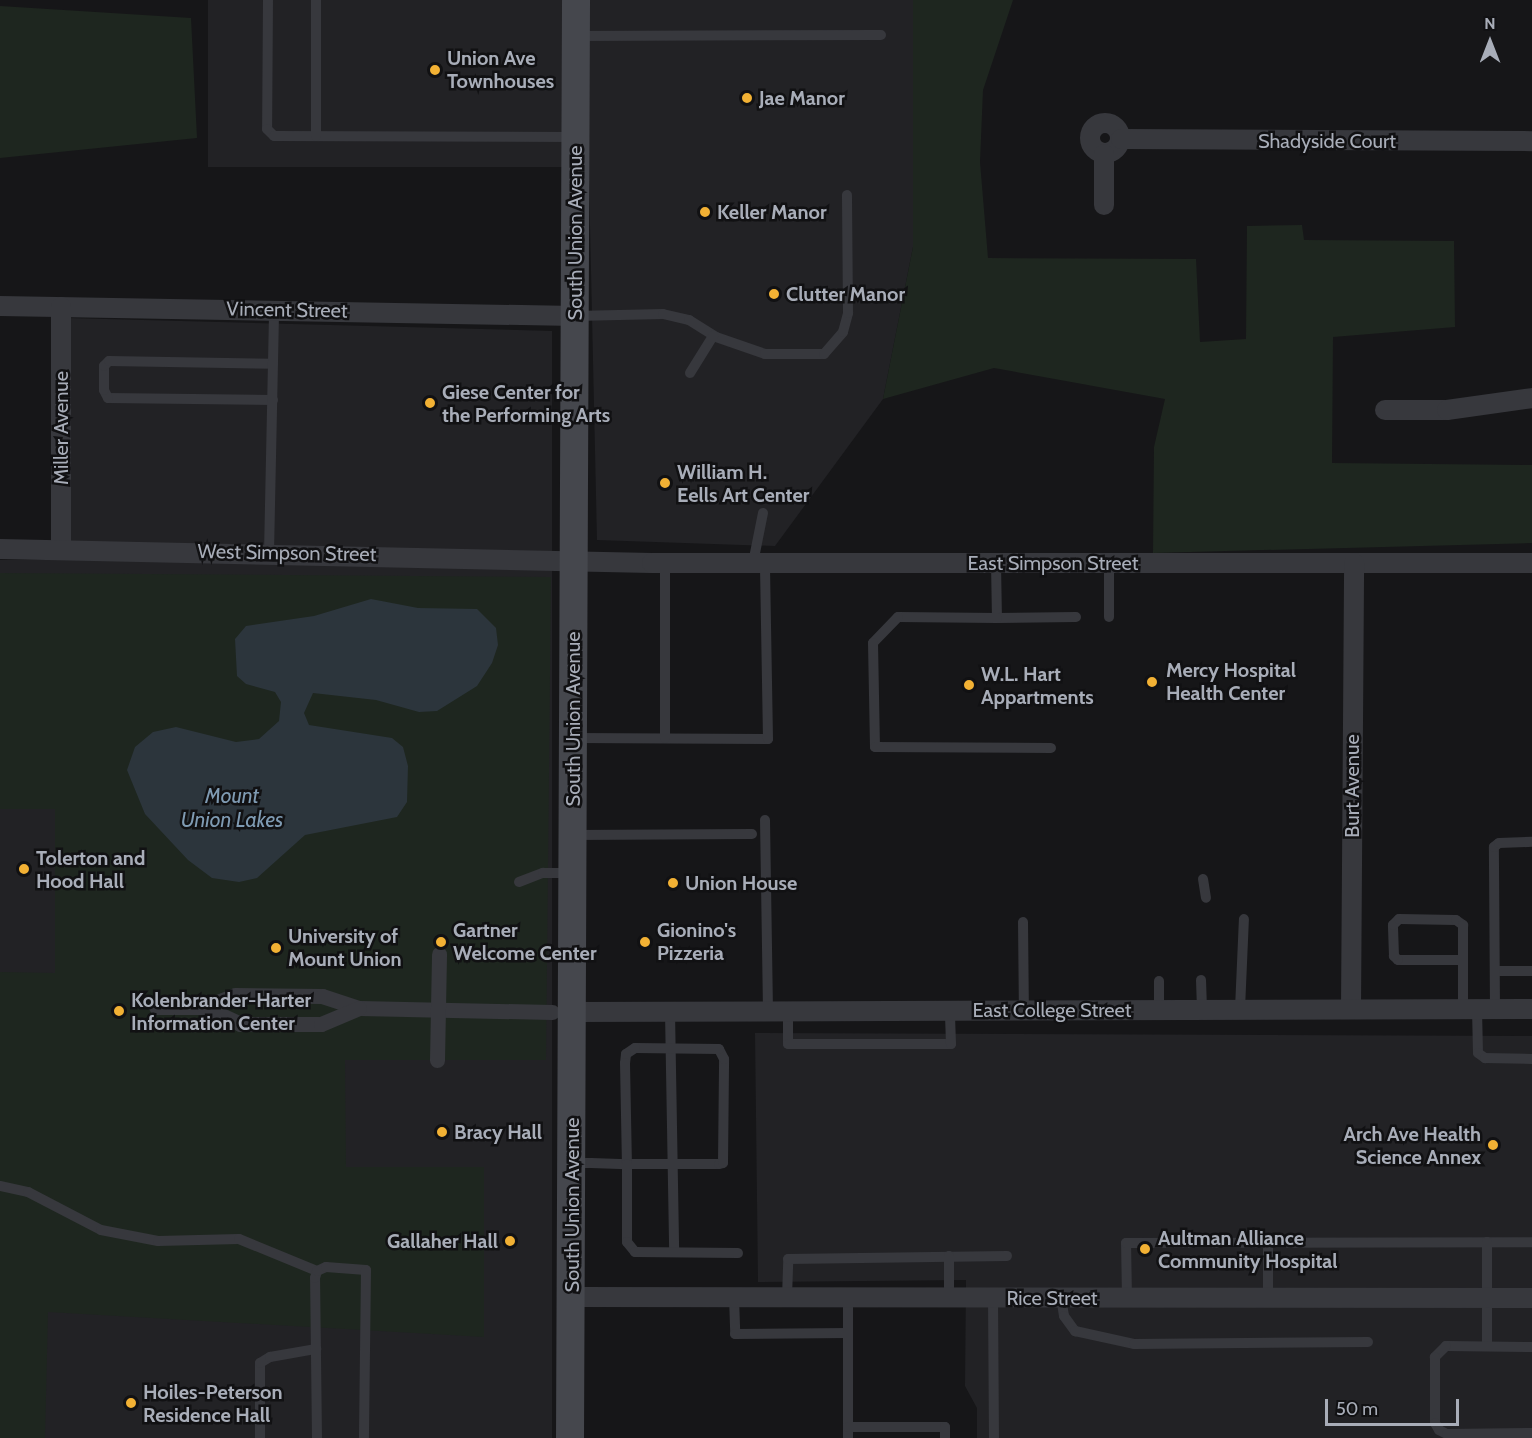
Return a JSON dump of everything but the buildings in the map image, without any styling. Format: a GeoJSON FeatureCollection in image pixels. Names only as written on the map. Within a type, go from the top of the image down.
{"type":"FeatureCollection","features":[{"type":"Feature","properties":{"kind":"main road","name":"South Union Avenue"},"geometry":{"type":"LineString","coordinates":[[570,1438],[572,1163],[562,1012],[573,873],[576,0]]}},
{"type":"Feature","properties":{"kind":"street"},"geometry":{"type":"LineString","coordinates":[[1096,125],[1114,125],[1121,139],[1112,152],[1104,153],[1092,146],[1090,137],[1096,125]]}},
{"type":"Feature","properties":{"kind":"street","name":"Shadyside Court"},"geometry":{"type":"LineString","coordinates":[[1121,139],[1532,141]]}},
{"type":"Feature","properties":{"kind":"street"},"geometry":{"type":"LineString","coordinates":[[1104,153],[1104,205]]}},
{"type":"Feature","properties":{"kind":"street","name":"Vincent Street"},"geometry":{"type":"LineString","coordinates":[[0,306],[575,316]]}},
{"type":"Feature","properties":{"kind":"street","name":"Miller Avenue"},"geometry":{"type":"LineString","coordinates":[[61,307],[61,549]]}},
{"type":"Feature","properties":{"kind":"street"},"geometry":{"type":"LineString","coordinates":[[1385,410],[1447,410],[1532,398]]}},
{"type":"Feature","properties":{"kind":"street","name":"West Simpson Street"},"geometry":{"type":"LineString","coordinates":[[0,549],[574,561]]}},
{"type":"Feature","properties":{"kind":"street","name":"East Simpson Street"},"geometry":{"type":"LineString","coordinates":[[574,561],[665,563],[1532,563]]}},
{"type":"Feature","properties":{"kind":"street","name":"Burt Avenue"},"geometry":{"type":"LineString","coordinates":[[1350,1009],[1354,562]]}},
{"type":"Feature","properties":{"kind":"street"},"geometry":{"type":"LineString","coordinates":[[437,1060],[439,954]]}},
{"type":"Feature","properties":{"kind":"street"},"geometry":{"type":"LineString","coordinates":[[156,1007],[204,1007],[235,995],[322,996],[359,1008],[562,1012]]}},
{"type":"Feature","properties":{"kind":"street"},"geometry":{"type":"LineString","coordinates":[[204,1007],[240,1024],[321,1024],[359,1008]]}},
{"type":"Feature","properties":{"kind":"street","name":"East College Street"},"geometry":{"type":"LineString","coordinates":[[562,1012],[1532,1009]]}},
{"type":"Feature","properties":{"kind":"street","name":"Rice Street"},"geometry":{"type":"LineString","coordinates":[[571,1296],[1532,1298]]}},
{"type":"Feature","properties":{"kind":"lane"},"geometry":{"type":"LineString","coordinates":[[268,0],[267,129],[274,136],[575,137]]}},
{"type":"Feature","properties":{"kind":"lane"},"geometry":{"type":"LineString","coordinates":[[316,0],[316,136]]}},
{"type":"Feature","properties":{"kind":"lane"},"geometry":{"type":"LineString","coordinates":[[576,36],[881,34]]}},
{"type":"Feature","properties":{"kind":"lane"},"geometry":{"type":"LineString","coordinates":[[575,316],[663,314],[689,320],[713,336],[765,354],[824,354],[836,345],[848,313],[847,195]]}},
{"type":"Feature","properties":{"kind":"lane"},"geometry":{"type":"LineString","coordinates":[[269,553],[274,309]]}},
{"type":"Feature","properties":{"kind":"lane"},"geometry":{"type":"LineString","coordinates":[[690,373],[713,336]]}},
{"type":"Feature","properties":{"kind":"lane"},"geometry":{"type":"LineString","coordinates":[[273,364],[109,361],[104,366],[104,390],[108,398],[273,400]]}},
{"type":"Feature","properties":{"kind":"lane"},"geometry":{"type":"LineString","coordinates":[[573,738],[768,739],[759,563],[763,513]]}},
{"type":"Feature","properties":{"kind":"lane"},"geometry":{"type":"LineString","coordinates":[[665,563],[665,738]]}},
{"type":"Feature","properties":{"kind":"lane"},"geometry":{"type":"LineString","coordinates":[[996,563],[997,618]]}},
{"type":"Feature","properties":{"kind":"lane"},"geometry":{"type":"LineString","coordinates":[[1109,563],[1109,617]]}},
{"type":"Feature","properties":{"kind":"lane"},"geometry":{"type":"LineString","coordinates":[[1050,748],[875,747],[873,643],[898,617],[1076,617]]}},
{"type":"Feature","properties":{"kind":"lane"},"geometry":{"type":"LineString","coordinates":[[765,820],[768,1011]]}},
{"type":"Feature","properties":{"kind":"lane"},"geometry":{"type":"LineString","coordinates":[[573,835],[752,834]]}},
{"type":"Feature","properties":{"kind":"lane"},"geometry":{"type":"LineString","coordinates":[[1478,1009],[1495,971],[1494,847],[1499,843],[1532,842]]}},
{"type":"Feature","properties":{"kind":"lane"},"geometry":{"type":"LineString","coordinates":[[519,882],[543,873],[573,873]]}},
{"type":"Feature","properties":{"kind":"lane"},"geometry":{"type":"LineString","coordinates":[[1203,879],[1206,898]]}},
{"type":"Feature","properties":{"kind":"lane"},"geometry":{"type":"LineString","coordinates":[[1240,1010],[1244,919]]}},
{"type":"Feature","properties":{"kind":"lane"},"geometry":{"type":"LineString","coordinates":[[1462,960],[1398,960],[1394,956],[1393,925],[1399,920],[1456,920],[1463,925],[1462,960],[1478,1009],[1478,1053],[1485,1058],[1532,1059]]}},
{"type":"Feature","properties":{"kind":"lane"},"geometry":{"type":"LineString","coordinates":[[1023,922],[1024,1011]]}},
{"type":"Feature","properties":{"kind":"lane"},"geometry":{"type":"LineString","coordinates":[[1495,971],[1532,972]]}},
{"type":"Feature","properties":{"kind":"lane"},"geometry":{"type":"LineString","coordinates":[[1201,980],[1202,1010]]}},
{"type":"Feature","properties":{"kind":"lane"},"geometry":{"type":"LineString","coordinates":[[1158,981],[1158,1010]]}},
{"type":"Feature","properties":{"kind":"lane"},"geometry":{"type":"LineString","coordinates":[[788,1011],[788,1044],[951,1044],[950,1011]]}},
{"type":"Feature","properties":{"kind":"lane"},"geometry":{"type":"LineString","coordinates":[[670,1012],[673,1048],[675,1164],[674,1252]]}},
{"type":"Feature","properties":{"kind":"lane"},"geometry":{"type":"LineString","coordinates":[[572,1163],[627,1164],[675,1164],[724,1162],[724,1059],[722,1052],[715,1048],[635,1048],[626,1054],[627,1164],[629,1248],[635,1252],[738,1253]]}},
{"type":"Feature","properties":{"kind":"lane"},"geometry":{"type":"LineString","coordinates":[[0,1186],[28,1192],[101,1230],[158,1241],[239,1239],[317,1271],[326,1267],[366,1270],[364,1438]]}},
{"type":"Feature","properties":{"kind":"lane"},"geometry":{"type":"LineString","coordinates":[[1487,1242],[1487,1345]]}},
{"type":"Feature","properties":{"kind":"lane"},"geometry":{"type":"LineString","coordinates":[[1127,1298],[1126,1243],[1532,1242]]}},
{"type":"Feature","properties":{"kind":"lane"},"geometry":{"type":"LineString","coordinates":[[1268,1243],[1268,1298]]}},
{"type":"Feature","properties":{"kind":"lane"},"geometry":{"type":"LineString","coordinates":[[949,1256],[949,1297]]}},
{"type":"Feature","properties":{"kind":"lane"},"geometry":{"type":"LineString","coordinates":[[787,1297],[788,1259],[1007,1256]]}},
{"type":"Feature","properties":{"kind":"lane"},"geometry":{"type":"LineString","coordinates":[[317,1271],[317,1438]]}},
{"type":"Feature","properties":{"kind":"lane"},"geometry":{"type":"LineString","coordinates":[[734,1297],[735,1334],[848,1333]]}},
{"type":"Feature","properties":{"kind":"lane"},"geometry":{"type":"LineString","coordinates":[[848,1297],[848,1433],[945,1427],[945,1438]]}},
{"type":"Feature","properties":{"kind":"lane"},"geometry":{"type":"LineString","coordinates":[[993,1297],[994,1438]]}},
{"type":"Feature","properties":{"kind":"lane"},"geometry":{"type":"LineString","coordinates":[[1061,1297],[1064,1316],[1075,1330],[1134,1344],[1368,1341]]}},
{"type":"Feature","properties":{"kind":"lane"},"geometry":{"type":"LineString","coordinates":[[1532,1347],[1446,1346],[1439,1350],[1435,1358],[1435,1424],[1447,1434],[1532,1433]]}},
{"type":"Feature","properties":{"kind":"lane"},"geometry":{"type":"LineString","coordinates":[[260,1438],[260,1363],[270,1358],[316,1349]]}},
{"type":"Feature","properties":{"kind":"shaded area"},"geometry":{"type":"Polygon","coordinates":[[[208,0],[576,0],[576,167],[208,167],[208,0]]]}},
{"type":"Feature","properties":{"kind":"shaded area"},"geometry":{"type":"Polygon","coordinates":[[[585,0],[913,0],[913,247],[883,399],[775,546],[597,540],[585,0]]]}},
{"type":"Feature","properties":{"kind":"shaded area"},"geometry":{"type":"Polygon","coordinates":[[[913,0],[1013,0],[983,90],[980,162],[988,258],[1196,259],[1200,342],[1246,339],[1247,226],[1302,225],[1304,240],[1454,241],[1455,327],[1333,337],[1332,463],[1532,465],[1532,543],[1153,553],[1154,447],[1165,399],[994,368],[883,399],[913,247],[913,0]]]}},
{"type":"Feature","properties":{"kind":"shaded area"},"geometry":{"type":"Polygon","coordinates":[[[0,6],[191,18],[197,138],[0,158],[0,6]]]}},
{"type":"Feature","properties":{"kind":"shaded area","name":"University of Mount Union"},"geometry":{"type":"Polygon","coordinates":[[[68,318],[552,331],[552,1438],[0,1438],[0,560],[67,560],[68,318]]]}},
{"type":"Feature","properties":{"kind":"shaded area","name":"University of Mount Union"},"geometry":{"type":"Polygon","coordinates":[[[0,573],[551,577],[546,1060],[345,1060],[346,1167],[484,1167],[484,1337],[48,1312],[45,1438],[0,1438],[0,972],[55,973],[55,809],[0,809],[0,573]]]}},
{"type":"Feature","properties":{"kind":"shaded area","name":"Aultman Alliance Community Hospital"},"geometry":{"type":"Polygon","coordinates":[[[755,1033],[1532,1036],[1532,1438],[977,1438],[977,1408],[965,1386],[966,1280],[758,1282],[755,1033]]]}},
{"type":"Feature","properties":{"kind":"water","name":"Mount Union Lakes"},"geometry":{"type":"Polygon","coordinates":[[[371,599],[418,608],[477,609],[496,628],[498,645],[492,663],[477,686],[437,711],[419,712],[376,700],[313,693],[304,713],[309,725],[392,738],[403,747],[408,766],[407,802],[397,817],[305,835],[257,878],[239,882],[212,878],[188,860],[145,814],[127,770],[135,747],[153,732],[176,727],[236,742],[259,739],[279,721],[281,702],[275,692],[246,684],[237,676],[235,639],[246,626],[314,616],[371,599]]]}},
{"type":"Feature","properties":{"kind":"place","name":"Union Ave Townhouses"},"geometry":{"type":"Point","coordinates":[435,70]}},
{"type":"Feature","properties":{"kind":"place","name":"Jae Manor"},"geometry":{"type":"Point","coordinates":[747,98]}},
{"type":"Feature","properties":{"kind":"place","name":"Keller Manor"},"geometry":{"type":"Point","coordinates":[705,212]}},
{"type":"Feature","properties":{"kind":"place","name":"Clutter Manor"},"geometry":{"type":"Point","coordinates":[774,294]}},
{"type":"Feature","properties":{"kind":"place","name":"Giese Center for the Performing Arts"},"geometry":{"type":"Point","coordinates":[430,403]}},
{"type":"Feature","properties":{"kind":"place","name":"William H. Eells Art Center"},"geometry":{"type":"Point","coordinates":[665,483]}},
{"type":"Feature","properties":{"kind":"place","name":"Mercy Hospital Health Center"},"geometry":{"type":"Point","coordinates":[1152,682]}},
{"type":"Feature","properties":{"kind":"place","name":"W.L. Hart Appartments"},"geometry":{"type":"Point","coordinates":[969,685]}},
{"type":"Feature","properties":{"kind":"place","name":"Tolerton and Hood Hall"},"geometry":{"type":"Point","coordinates":[24,869]}},
{"type":"Feature","properties":{"kind":"place","name":"Union House"},"geometry":{"type":"Point","coordinates":[673,883]}},
{"type":"Feature","properties":{"kind":"place","name":"Gartner Welcome Center"},"geometry":{"type":"Point","coordinates":[441,942]}},
{"type":"Feature","properties":{"kind":"place","name":"Gionino's Pizzeria"},"geometry":{"type":"Point","coordinates":[645,942]}},
{"type":"Feature","properties":{"kind":"place","name":"University of Mount Union"},"geometry":{"type":"Point","coordinates":[276,948]}},
{"type":"Feature","properties":{"kind":"place","name":"Kolenbrander-Harter Information Center"},"geometry":{"type":"Point","coordinates":[119,1011]}},
{"type":"Feature","properties":{"kind":"place","name":"Bracy Hall"},"geometry":{"type":"Point","coordinates":[442,1132]}},
{"type":"Feature","properties":{"kind":"place","name":"Arch Ave Health Science Annex"},"geometry":{"type":"Point","coordinates":[1493,1145]}},
{"type":"Feature","properties":{"kind":"place","name":"Gallaher Hall"},"geometry":{"type":"Point","coordinates":[510,1241]}},
{"type":"Feature","properties":{"kind":"place","name":"Aultman Alliance Community Hospital"},"geometry":{"type":"Point","coordinates":[1145,1249]}},
{"type":"Feature","properties":{"kind":"place","name":"Hoiles-Peterson Residence Hall"},"geometry":{"type":"Point","coordinates":[131,1403]}}]}
